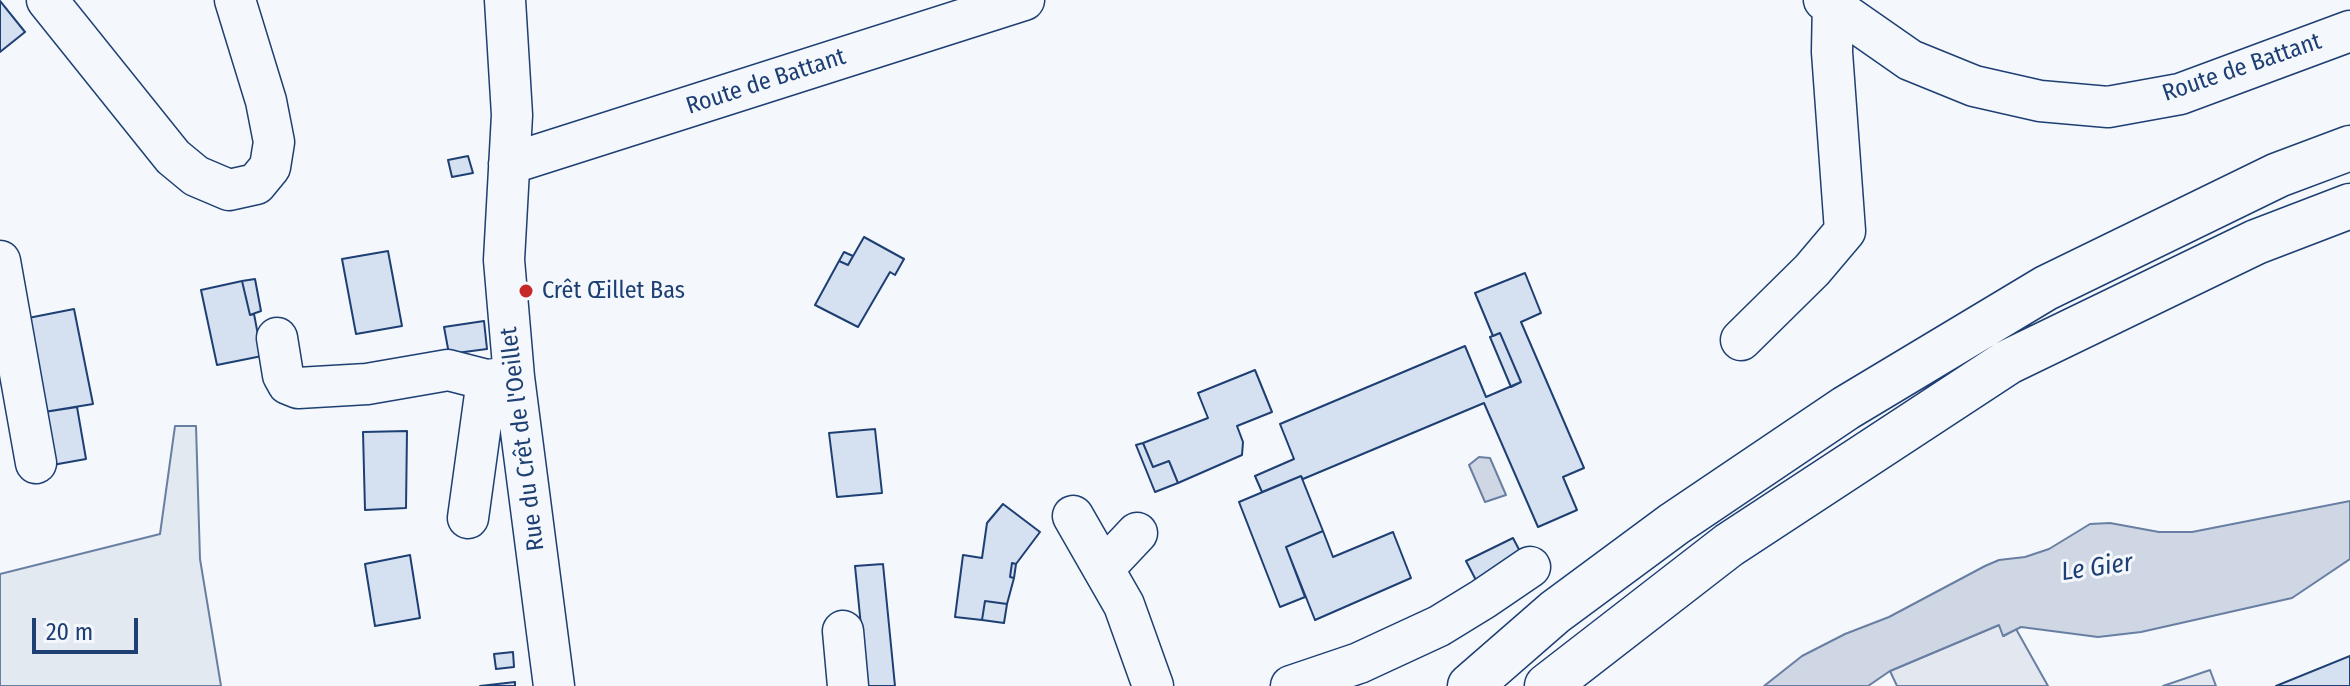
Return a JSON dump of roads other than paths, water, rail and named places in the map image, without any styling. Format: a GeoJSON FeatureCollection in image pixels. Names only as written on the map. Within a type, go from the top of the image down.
{"type":"FeatureCollection","features":[{"type":"Feature","properties":{"kind":"highway"},"geometry":{"type":"LineString","coordinates":[[1470,686],[1555,612],[1674,524],[1846,408],[2046,288],[2278,175],[2350,148]]}},
{"type":"Feature","properties":{"kind":"highway"},"geometry":{"type":"LineString","coordinates":[[1547,686],[1729,545],[2008,362],[2256,242],[2350,206]]}},
{"type":"Feature","properties":{"kind":"street"},"geometry":{"type":"LineString","coordinates":[[47,0],[173,157],[196,176],[229,190],[256,184],[270,167],[274,142],[266,101],[235,0]]}},
{"type":"Feature","properties":{"kind":"street","name":"Rue du Crêt de l'Oeillet"},"geometry":{"type":"LineString","coordinates":[[505,0],[512,115],[500,379],[554,686]]}},
{"type":"Feature","properties":{"kind":"street","name":"Route de Battant"},"geometry":{"type":"LineString","coordinates":[[509,164],[1024,0]]}},
{"type":"Feature","properties":{"kind":"street"},"geometry":{"type":"LineString","coordinates":[[1741,340],[1812,270],[1845,231],[1830,2]]}},
{"type":"Feature","properties":{"kind":"street","name":"Route de Battant"},"geometry":{"type":"LineString","coordinates":[[1830,2],[1910,60],[1974,86],[2040,101],[2108,107],[2180,94],[2350,31]]}},
{"type":"Feature","properties":{"kind":"street"},"geometry":{"type":"LineString","coordinates":[[0,261],[36,463]]}},
{"type":"Feature","properties":{"kind":"street"},"geometry":{"type":"LineString","coordinates":[[277,338],[283,375],[288,384],[298,388],[367,384],[448,370],[500,379],[468,518]]}},
{"type":"Feature","properties":{"kind":"street"},"geometry":{"type":"LineString","coordinates":[[1073,516],[1124,605],[1153,686]]}},
{"type":"Feature","properties":{"kind":"street"},"geometry":{"type":"LineString","coordinates":[[1104,568],[1137,533]]}},
{"type":"Feature","properties":{"kind":"street"},"geometry":{"type":"LineString","coordinates":[[1291,686],[1359,663],[1439,626],[1530,567]]}},
{"type":"Feature","properties":{"kind":"street"},"geometry":{"type":"LineString","coordinates":[[843,631],[848,686]]}},
{"type":"Feature","properties":{"kind":"water"},"geometry":{"type":"Polygon","coordinates":[[[1479,457],[1490,458],[1506,495],[1485,502],[1469,465],[1479,457]]]}},
{"type":"Feature","properties":{"kind":"water","name":"Le Gier"},"geometry":{"type":"Polygon","coordinates":[[[2350,501],[2350,559],[2292,598],[2141,632],[2098,637],[2021,627],[2003,636],[1999,625],[1890,671],[1868,686],[1764,686],[1802,656],[1845,634],[1889,617],[1999,560],[2025,557],[2049,549],[2090,524],[2110,523],[2159,532],[2192,532],[2350,501]]]}},
{"type":"Feature","properties":{"kind":"place","name":"Crêt Œillet Bas"},"geometry":{"type":"Point","coordinates":[526,291]}}]}
